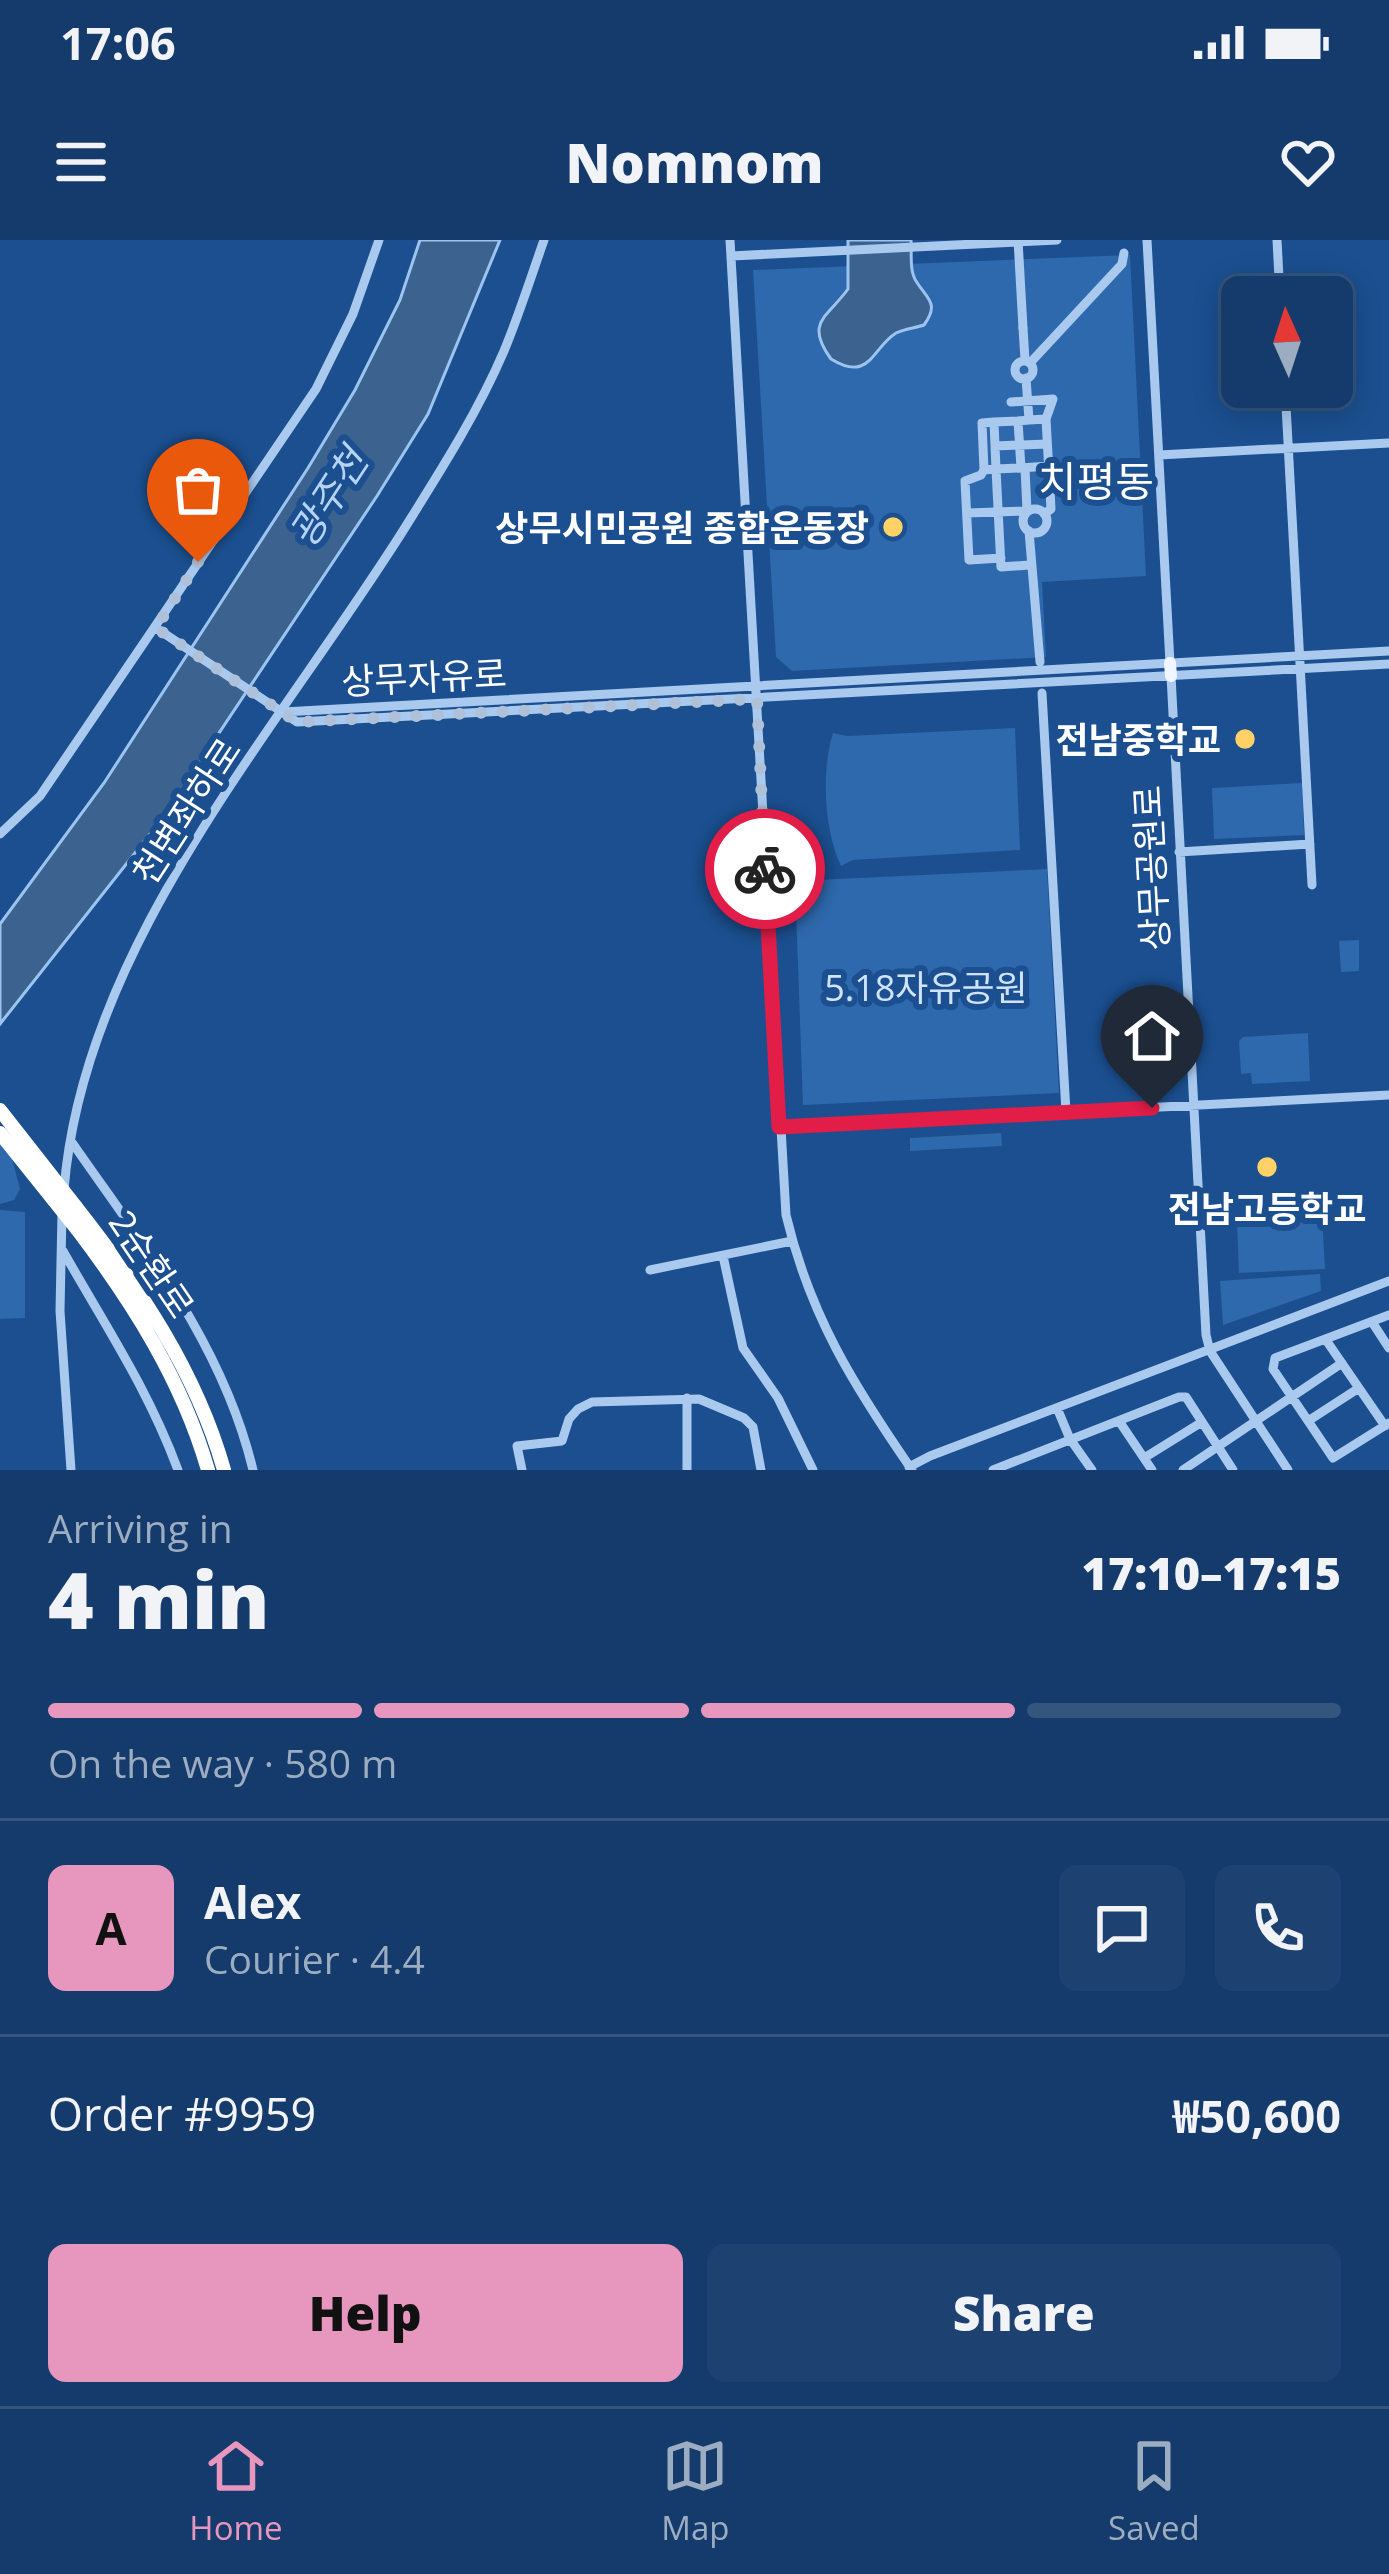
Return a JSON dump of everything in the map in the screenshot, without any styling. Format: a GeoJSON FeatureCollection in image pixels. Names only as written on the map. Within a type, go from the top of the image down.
{"type":"FeatureCollection","features":[{"type":"Feature","properties":{"kind":"highway","name":"2순환로"},"geometry":{"type":"LineString","coordinates":[[0,1110],[121,1263],[160,1324],[207,1420],[224,1470]]}},
{"type":"Feature","properties":{"kind":"highway","name":"2순환로"},"geometry":{"type":"LineString","coordinates":[[0,1133],[126,1295],[184,1405],[208,1470]]}},
{"type":"Feature","properties":{"kind":"street"},"geometry":{"type":"LineString","coordinates":[[0,834],[40,796],[316,389],[353,314],[379,240]]}},
{"type":"Feature","properties":{"kind":"street","name":"천변좌하로"},"geometry":{"type":"LineString","coordinates":[[71,1470],[60,1246],[70,1139],[90,1058],[132,952],[172,880],[405,528],[472,416],[503,353],[544,240]]}},
{"type":"Feature","properties":{"kind":"street"},"geometry":{"type":"LineString","coordinates":[[730,240],[784,1198],[810,1299],[832,1347],[908,1469],[1389,1281]]}},
{"type":"Feature","properties":{"kind":"street"},"geometry":{"type":"LineString","coordinates":[[1018,240],[1023,328],[1033,372],[1027,378],[1019,446],[1027,511],[1022,521],[1029,531],[1036,585],[1040,662]]}},
{"type":"Feature","properties":{"kind":"street"},"geometry":{"type":"LineString","coordinates":[[731,256],[1057,240]]}},
{"type":"Feature","properties":{"kind":"street","name":"상무공원로"},"geometry":{"type":"LineString","coordinates":[[1147,240],[1210,1351],[1288,1470]]}},
{"type":"Feature","properties":{"kind":"street"},"geometry":{"type":"LineString","coordinates":[[1277,240],[1279,276]]}},
{"type":"Feature","properties":{"kind":"street"},"geometry":{"type":"LineString","coordinates":[[1028,362],[1126,259]]}},
{"type":"Feature","properties":{"kind":"street"},"geometry":{"type":"LineString","coordinates":[[1011,402],[1053,399],[1046,419],[1051,509],[1044,514]]}},
{"type":"Feature","properties":{"kind":"street"},"geometry":{"type":"LineString","coordinates":[[1286,408],[1312,886]]}},
{"type":"Feature","properties":{"kind":"street"},"geometry":{"type":"LineString","coordinates":[[1030,565],[1001,567],[998,511],[982,423],[1046,419]]}},
{"type":"Feature","properties":{"kind":"street"},"geometry":{"type":"LineString","coordinates":[[990,470],[994,422]]}},
{"type":"Feature","properties":{"kind":"street"},"geometry":{"type":"LineString","coordinates":[[1159,455],[1389,443]]}},
{"type":"Feature","properties":{"kind":"street"},"geometry":{"type":"LineString","coordinates":[[995,446],[1047,444]]}},
{"type":"Feature","properties":{"kind":"street"},"geometry":{"type":"LineString","coordinates":[[1000,558],[969,560],[965,481],[990,470],[1048,466]]}},
{"type":"Feature","properties":{"kind":"street"},"geometry":{"type":"LineString","coordinates":[[967,513],[1038,509],[1044,514]]}},
{"type":"Feature","properties":{"kind":"street"},"geometry":{"type":"LineString","coordinates":[[1029,531],[1044,529],[1044,514]]}},
{"type":"Feature","properties":{"kind":"street"},"geometry":{"type":"LineString","coordinates":[[156,628],[283,712]]}},
{"type":"Feature","properties":{"kind":"street","name":"상무자유로"},"geometry":{"type":"LineString","coordinates":[[283,712],[297,722],[1170,669],[1389,650]]}},
{"type":"Feature","properties":{"kind":"street","name":"상무자유로"},"geometry":{"type":"LineString","coordinates":[[1170,669],[1389,664]]}},
{"type":"Feature","properties":{"kind":"street"},"geometry":{"type":"LineString","coordinates":[[1042,693],[1066,1112]]}},
{"type":"Feature","properties":{"kind":"street"},"geometry":{"type":"LineString","coordinates":[[1179,852],[1310,844]]}},
{"type":"Feature","properties":{"kind":"street"},"geometry":{"type":"LineString","coordinates":[[779,1127],[1389,1095]]}},
{"type":"Feature","properties":{"kind":"street"},"geometry":{"type":"LineString","coordinates":[[70,1139],[189,1312],[230,1399],[253,1470]]}},
{"type":"Feature","properties":{"kind":"street"},"geometry":{"type":"LineString","coordinates":[[650,1270],[792,1241]]}},
{"type":"Feature","properties":{"kind":"street"},"geometry":{"type":"LineString","coordinates":[[60,1246],[156,1410],[178,1470]]}},
{"type":"Feature","properties":{"kind":"street"},"geometry":{"type":"LineString","coordinates":[[723,1256],[743,1348],[778,1398],[814,1470]]}},
{"type":"Feature","properties":{"kind":"street"},"geometry":{"type":"LineString","coordinates":[[1326,1340],[1387,1424],[1333,1458],[1273,1369],[1276,1358],[1389,1315]]}},
{"type":"Feature","properties":{"kind":"street"},"geometry":{"type":"LineString","coordinates":[[1372,1322],[1389,1348]]}},
{"type":"Feature","properties":{"kind":"street"},"geometry":{"type":"LineString","coordinates":[[1183,1470],[1342,1363]]}},
{"type":"Feature","properties":{"kind":"street"},"geometry":{"type":"LineString","coordinates":[[1308,1421],[1359,1388]]}},
{"type":"Feature","properties":{"kind":"street"},"geometry":{"type":"LineString","coordinates":[[993,1470],[1186,1397],[1234,1470]]}},
{"type":"Feature","properties":{"kind":"street"},"geometry":{"type":"LineString","coordinates":[[687,1398],[687,1470]]}},
{"type":"Feature","properties":{"kind":"street"},"geometry":{"type":"LineString","coordinates":[[522,1470],[517,1446],[562,1442],[569,1419],[592,1402],[687,1398],[744,1418],[758,1440],[760,1470]]}},
{"type":"Feature","properties":{"kind":"street"},"geometry":{"type":"LineString","coordinates":[[1057,1408],[1091,1470]]}},
{"type":"Feature","properties":{"kind":"street"},"geometry":{"type":"LineString","coordinates":[[1118,1421],[1152,1470]]}},
{"type":"Feature","properties":{"kind":"street"},"geometry":{"type":"LineString","coordinates":[[1144,1458],[1202,1421]]}},
{"type":"Feature","properties":{"kind":"street"},"geometry":{"type":"LineString","coordinates":[[1028,1456],[1037,1470]]}},
{"type":"Feature","properties":{"kind":"green space"},"geometry":{"type":"Polygon","coordinates":[[[1130,255],[1146,576],[1042,582],[1046,657],[792,671],[776,657],[753,270],[1130,255]]]}},
{"type":"Feature","properties":{"kind":"green space"},"geometry":{"type":"Polygon","coordinates":[[[1015,728],[1020,850],[853,860],[841,866],[826,800],[833,733],[1015,728]]]}},
{"type":"Feature","properties":{"kind":"green space"},"geometry":{"type":"Polygon","coordinates":[[[1302,783],[1304,835],[1214,839],[1212,788],[1302,783]]]}},
{"type":"Feature","properties":{"kind":"green space","name":"5.18자유공원"},"geometry":{"type":"Polygon","coordinates":[[[1047,869],[1059,1093],[803,1105],[795,881],[1047,869]]]}},
{"type":"Feature","properties":{"kind":"green space"},"geometry":{"type":"Polygon","coordinates":[[[1359,940],[1359,971],[1341,972],[1339,941],[1359,940]]]}},
{"type":"Feature","properties":{"kind":"green space"},"geometry":{"type":"Polygon","coordinates":[[[1308,1033],[1310,1081],[1252,1084],[1251,1073],[1241,1074],[1239,1041],[1243,1037],[1308,1033]]]}},
{"type":"Feature","properties":{"kind":"green space"},"geometry":{"type":"Polygon","coordinates":[[[1001,1133],[1002,1146],[910,1151],[910,1138],[1001,1133]]]}},
{"type":"Feature","properties":{"kind":"green space"},"geometry":{"type":"Polygon","coordinates":[[[0,1140],[9,1147],[20,1189],[14,1200],[0,1204],[0,1140]]]}},
{"type":"Feature","properties":{"kind":"green space"},"geometry":{"type":"Polygon","coordinates":[[[0,1210],[25,1212],[25,1318],[0,1319],[0,1210]]]}},
{"type":"Feature","properties":{"kind":"green space"},"geometry":{"type":"Polygon","coordinates":[[[1322,1216],[1325,1269],[1239,1273],[1237,1220],[1322,1216]]]}},
{"type":"Feature","properties":{"kind":"green space"},"geometry":{"type":"Polygon","coordinates":[[[1320,1274],[1321,1291],[1223,1325],[1220,1281],[1320,1274]]]}},
{"type":"Feature","properties":{"kind":"water","name":"광주천"},"geometry":{"type":"Polygon","coordinates":[[[420,240],[500,240],[428,414],[161,820],[0,1024],[0,924],[104,783],[308,468],[355,390],[400,300],[420,240]]]}},
{"type":"Feature","properties":{"kind":"water"},"geometry":{"type":"Polygon","coordinates":[[[848,240],[911,240],[914,277],[931,306],[924,325],[896,333],[869,361],[854,367],[831,359],[819,336],[822,321],[848,289],[848,240]]]}},
{"type":"Feature","properties":{"kind":"way so far"},"geometry":{"type":"LineString","coordinates":[[198,562],[156,628],[297,722],[757,699],[765,869]]}},
{"type":"Feature","properties":{"kind":"place","name":"상무시민공원 종합운동장"},"geometry":{"type":"Point","coordinates":[893,527]}},
{"type":"Feature","properties":{"kind":"place","name":"전남중학교"},"geometry":{"type":"Point","coordinates":[1245,739]}},
{"type":"Feature","properties":{"kind":"place","name":"전남고등학교"},"geometry":{"type":"Point","coordinates":[1267,1167]}},
{"type":"Feature","properties":{"kind":"district","name":"치평동"},"geometry":{"type":"Point","coordinates":[1096,480]}},
{"type":"Feature","properties":{"kind":"route"},"geometry":{"type":"LineString","coordinates":[[765,869],[779,1127],[1152,1108]]}}]}
